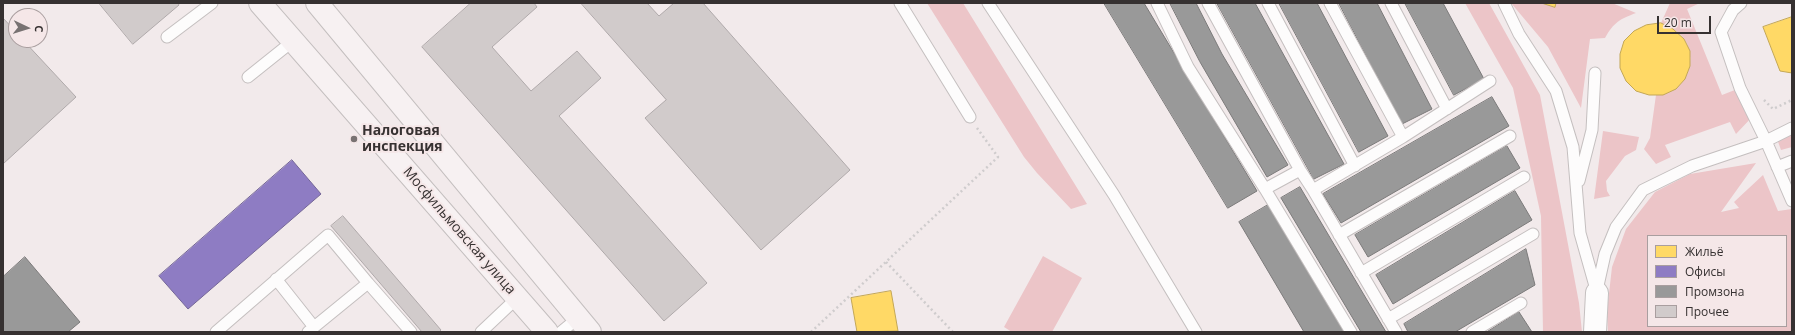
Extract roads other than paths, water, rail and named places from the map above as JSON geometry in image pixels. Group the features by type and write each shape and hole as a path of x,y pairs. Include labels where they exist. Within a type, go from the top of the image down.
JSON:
{"main road":[{"name":"Мосфильмовская улица","path":"260,3 547,332"},
{"path":"317,3 584,325"},
{"path":"450,221 456,226 462,228 470,227 476,223 480,218 482,211 482,204 478,198"}],"street":[{"path":"1595,332 1597,293"}],"lane":[{"path":"167,37 212,3"},
{"path":"900,3 970,117"},
{"path":"988,3 1114,195 1196,332"},
{"path":"1157,3 1188,67 1265,189 1351,332"},
{"path":"1208,3 1300,170 1396,332"},
{"path":"1268,3 1355,166"},
{"path":"1330,3 1403,137"},
{"path":"1391,3 1447,109"},
{"path":"1504,3 1519,34 1556,91 1573,147 1578,188 1580,233 1597,293"},
{"path":"1741,3 1733,10 1721,32 1740,88 1766,141 1792,201"},
{"path":"248,77 293,41"},
{"path":"1578,188 1592,130 1595,73"},
{"path":"1313,190 1403,137 1490,81"},
{"path":"1597,293 1605,254 1616,227 1643,190 1692,166 1766,141 1792,128"},
{"path":"1339,235 1510,136"},
{"path":"1777,167 1792,161"},
{"path":"1265,189 1300,170"},
{"path":"1361,273 1524,177"},
{"path":"1388,319 1533,234"},
{"path":"216,332 328,235 411,332"},
{"path":"276,279 311,330 368,283"},
{"path":"481,332 517,298"},
{"path":"1472,332 1521,303"},
{"path":"561,332 584,325"}],"place":[{"name":"Налоговая инспекция","path":"354,139"}]}
